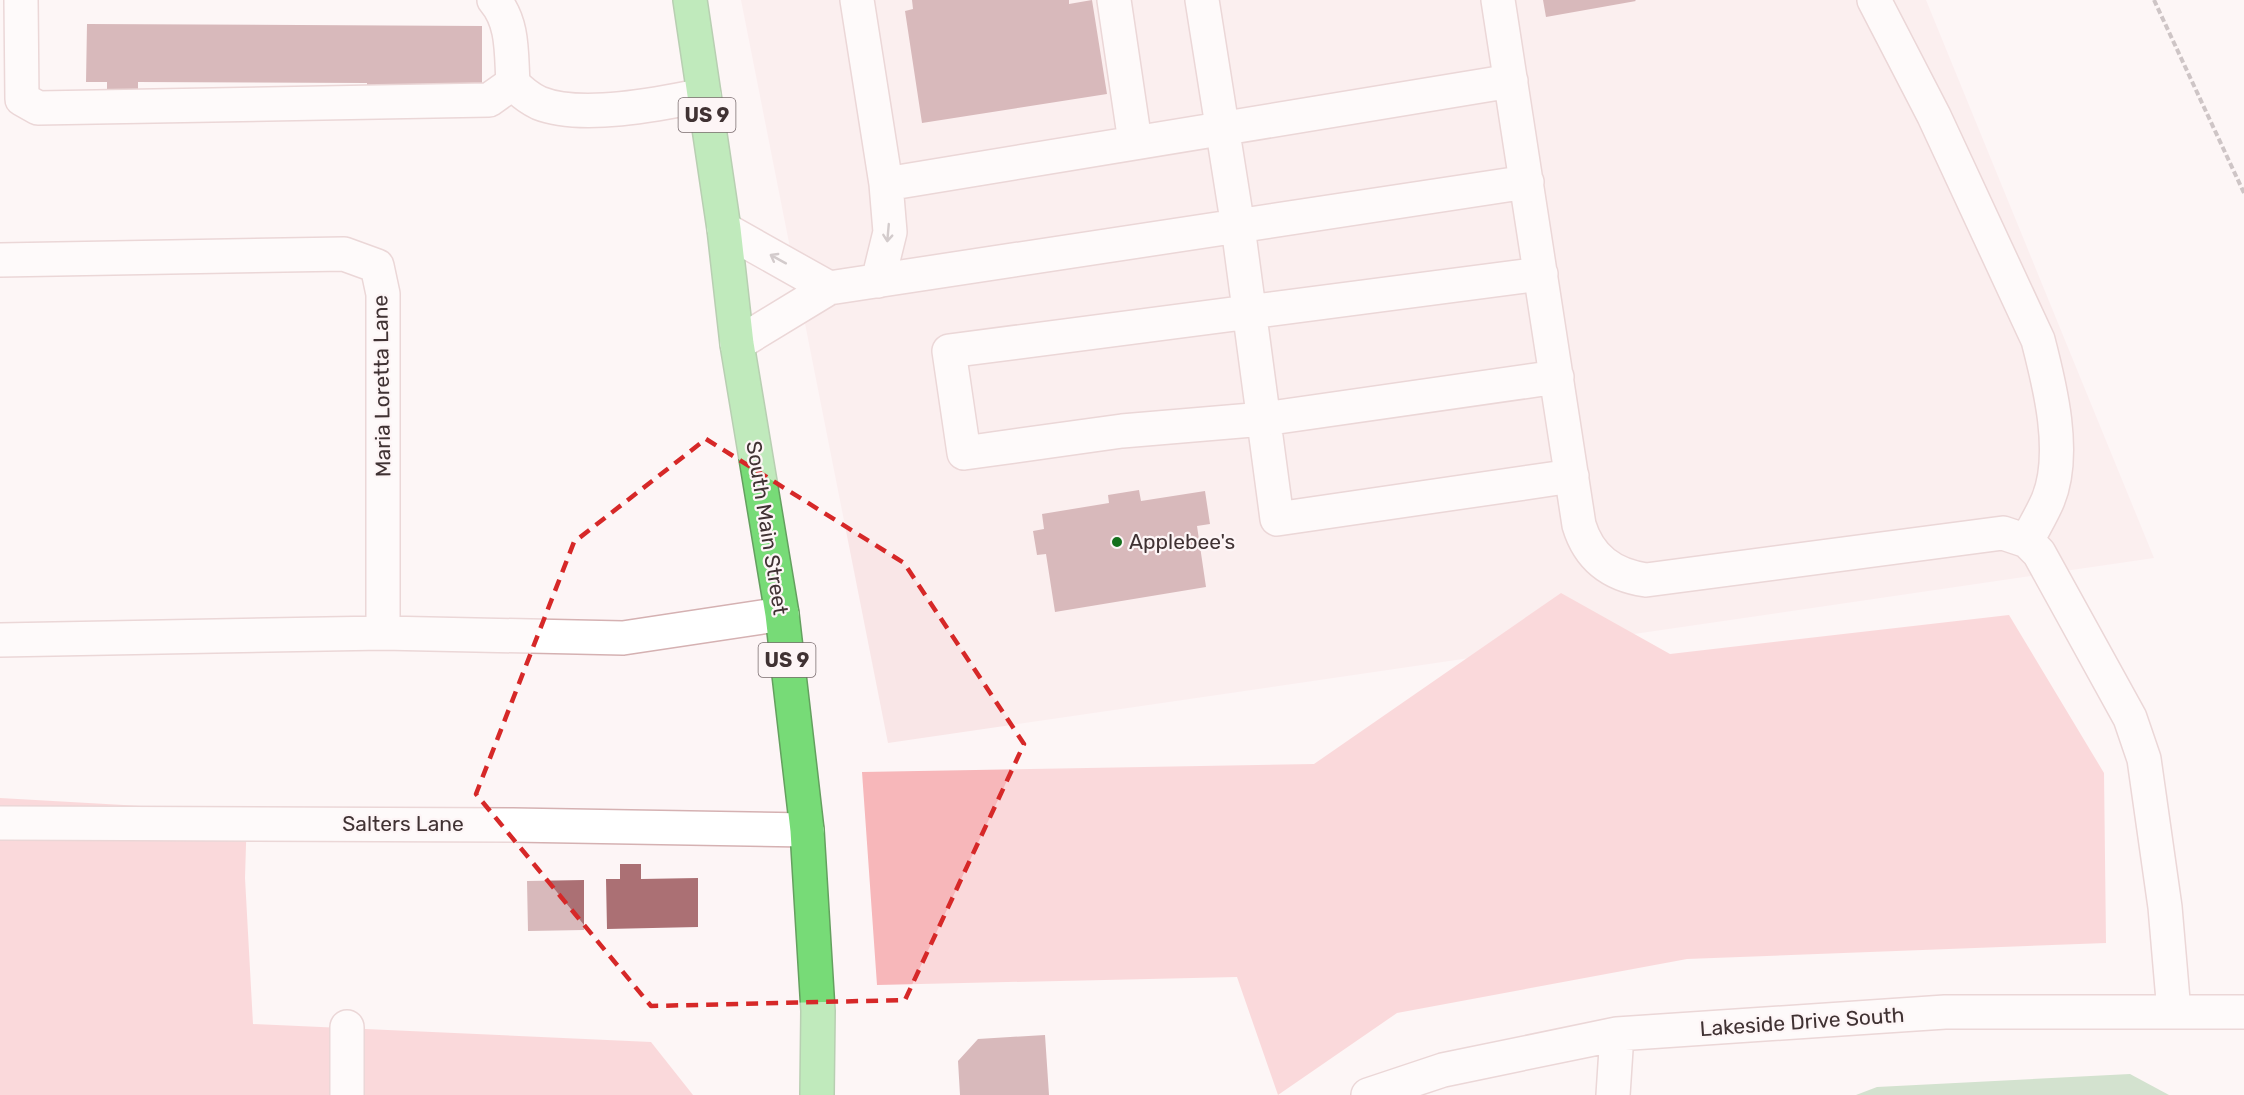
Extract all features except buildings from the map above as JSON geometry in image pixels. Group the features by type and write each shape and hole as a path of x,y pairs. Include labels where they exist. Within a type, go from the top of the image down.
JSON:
{"highway":[{"name":"South Main Street","path":"690,0 724,229 737,344 782,614 807,830 818,1011 817,1095"}],"street":[{"path":"21,0 22,99 38,108 489,100 513,83"},
{"path":"494,0 501,8 510,34 513,83 540,103 572,109 649,106 704,95"},
{"path":"1114,0 1135,142"},
{"path":"1202,0 1238,227 1277,519 1572,476"},
{"path":"1498,0 1584,542 1603,564 1626,577 1646,580 2003,533 2027,541 2039,553 2130,718 2139,741 2144,759 2165,907 2174,1012"},
{"path":"1874,0 1934,116 2038,340 2048,380 2055,458 2049,498 2027,541"},
{"path":"862,1 886,184 890,232 878,281"},
{"path":"886,184 1511,81"},
{"path":"737,344 829,288 1527,182"},
{"path":"724,229 829,288"},
{"name":"Maria Loretta Lane","path":"0,260 344,254 377,266 383,294 383,633"},
{"path":"1541,274 950,351 964,453 1122,431 1264,419 1557,377"},
{"path":"0,640 383,633 623,638 782,614"},
{"name":"Salters Lane","path":"0,823 513,825 807,830"},
{"name":"Lakeside Drive South","path":"1368,1095 1443,1070 1617,1034 1945,1012 2244,1012"},
{"path":"347,1027 347,1095"},
{"path":"1613,1095 1617,1034"}],"path":[{"path":"2154,0 2244,193"}],"highlighted area":[{"path":"706,439 904,563 1024,744 905,1000 651,1006 476,794 574,542"}],"shaded area":[{"path":"741,0 1926,0 2154,558 888,743"},
{"path":"1561,593 1670,654 2009,615 2104,773 2106,943 1687,959 1397,1013 1278,1095 1237,977 877,985 862,772 1314,764"},
{"path":"0,798 247,812 245,878 253,1024 651,1042 693,1095 0,1095"},
{"path":"2130,1074 2169,1095 1856,1095 1877,1087"}],"place":[{"name":"Applebee's","path":"1117,542"}]}
